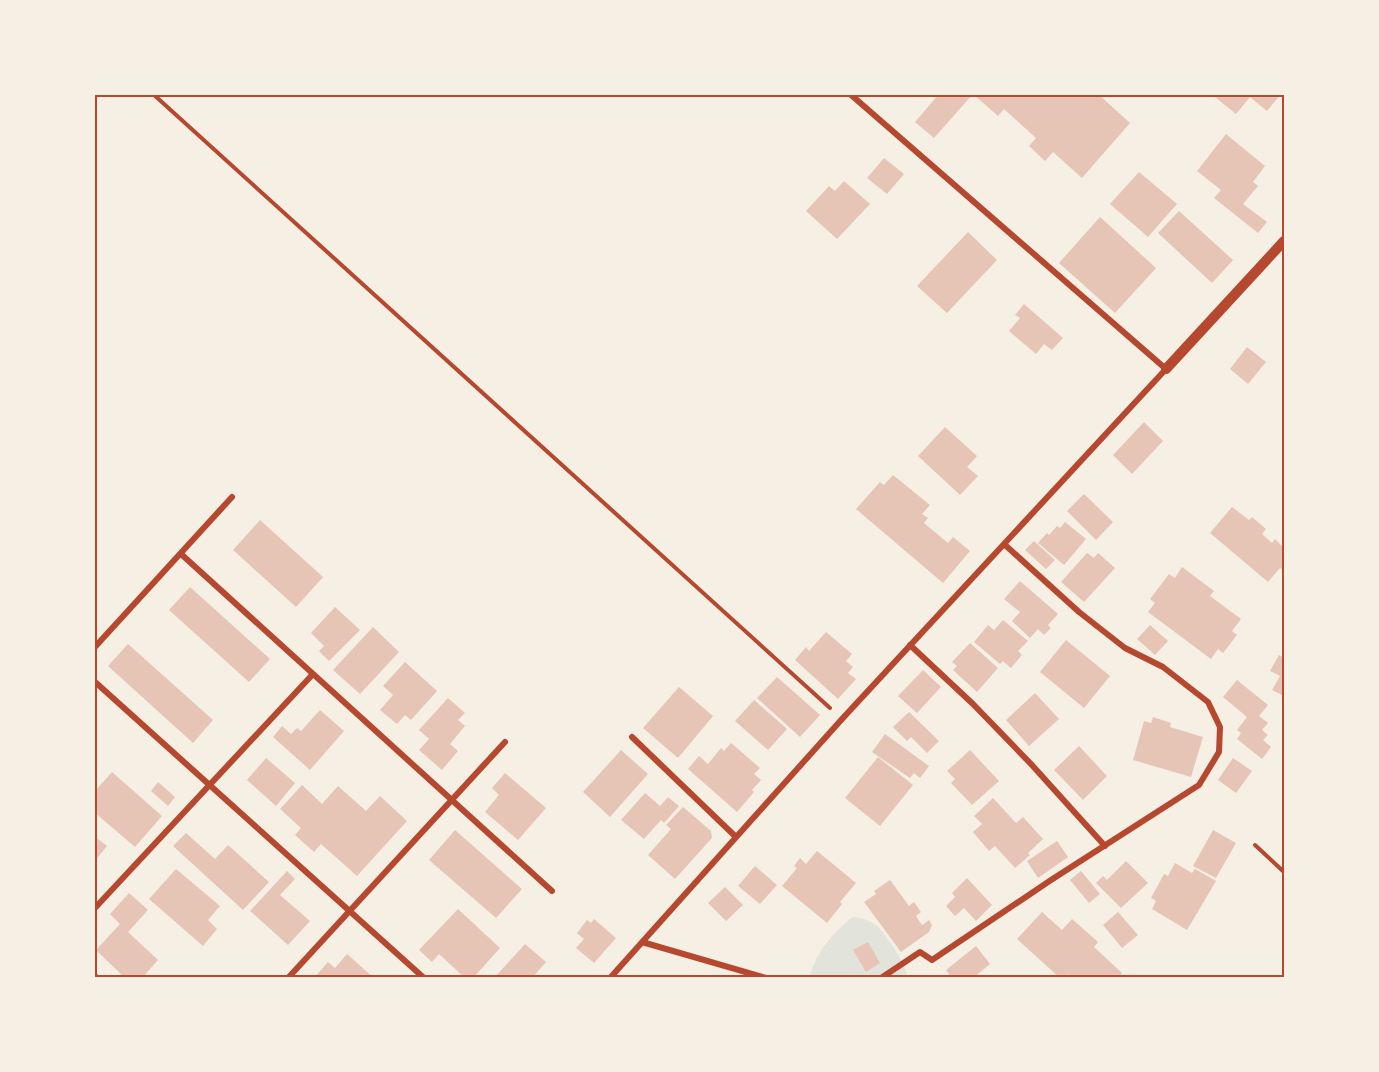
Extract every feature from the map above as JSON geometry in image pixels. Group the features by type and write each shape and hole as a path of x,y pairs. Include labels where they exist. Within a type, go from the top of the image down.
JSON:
{"street":[{"path":"850,94 1166,369"},
{"path":"610,978 842,719 1284,241"},
{"path":"94,648 232,497"},
{"path":"881,978 920,952 932,960 1199,785 1219,753 1220,728 1208,702 1163,666 1125,648 1079,612 1004,544"},
{"path":"180,554 552,891"},
{"path":"910,645 1014,747 1105,846"},
{"path":"94,909 313,674"},
{"path":"94,681 424,978"},
{"path":"632,737 736,837"},
{"path":"288,978 505,742"},
{"path":"642,942 766,978"}],"path":[{"path":"153,94 842,719"},
{"path":"1255,845 1284,872"}],"shaded area":[{"path":"853,917 870,922 883,932 901,959 907,978 809,978 826,943"}],"building":[{"path":"939,94 973,94 934,138 915,122"},
{"path":"973,94 1098,94 1130,123 1082,178 1053,152 1045,161 1029,146 1036,138 1004,109 998,116"},
{"path":"1217,94 1281,94 1267,111 1250,97 1236,114 1215,97"},
{"path":"1226,134 1265,166 1253,182 1258,186 1243,204 1267,222 1258,233 1214,198 1221,190 1197,171"},
{"path":"884,158 904,174 887,194 867,178"},
{"path":"1139,172 1177,204 1148,237 1110,204"},
{"path":"844,181 870,204 837,239 806,211 829,186 835,191"},
{"path":"1179,211 1233,260 1212,283 1158,233"},
{"path":"1100,217 1156,268 1115,313 1059,263"},
{"path":"968,232 997,260 947,313 917,286"},
{"path":"1024,304 1063,338 1052,350 1044,344 1036,354 1009,331 1020,318 1015,315"},
{"path":"1247,347 1266,362 1248,384 1230,369"},
{"path":"1144,422 1163,441 1132,474 1113,455"},
{"path":"945,427 977,456 967,467 978,476 960,495 918,456"},
{"path":"893,475 930,505 922,514 928,518 924,523 948,543 953,537 970,551 943,583 856,509 880,482 884,485"},
{"path":"1084,494 1113,522 1096,540 1067,511"},
{"path":"1232,507 1249,520 1252,517 1266,529 1262,534 1272,543 1275,539 1284,548 1284,571 1280,568 1268,582 1210,533"},
{"path":"260,520 323,577 296,607 233,550"},
{"path":"1065,522 1086,539 1064,565 1038,543 1047,533 1049,535 1057,526 1060,528"},
{"path":"1034,541 1055,560 1046,569 1025,550"},
{"path":"1087,553 1094,558 1098,553 1115,568 1084,602 1061,582"},
{"path":"1182,567 1214,591 1210,596 1241,619 1232,631 1237,635 1223,653 1218,649 1211,659 1148,612 1155,603 1150,599 1169,574 1175,578"},
{"path":"1020,581 1058,614 1048,625 1051,628 1044,635 1038,629 1030,638 1012,621 1020,612 1004,599"},
{"path":"190,587 270,659 249,682 169,610"},
{"path":"335,607 360,630 329,661 319,651 324,646 311,633"},
{"path":"1003,620 1028,641 1018,651 1022,655 1011,668 1003,661 1000,664 974,642 988,625 994,630"},
{"path":"1150,625 1168,641 1155,655 1137,639"},
{"path":"373,627 399,652 360,694 333,670"},
{"path":"826,632 852,654 846,661 853,667 848,673 856,679 838,699 795,660 806,647 809,651"},
{"path":"1066,640 1110,676 1084,708 1040,672"},
{"path":"970,643 998,668 977,692 953,670 957,666 952,662"},
{"path":"128,644 213,720 193,743 108,666"},
{"path":"1279,655 1284,658 1284,696 1272,690 1280,676 1270,671"},
{"path":"405,662 437,691 411,720 405,715 397,724 380,710 393,695 383,686"},
{"path":"923,670 941,687 917,713 898,696"},
{"path":"777,677 820,715 800,737 757,698"},
{"path":"1237,680 1268,705 1259,716 1268,723 1262,730 1268,735 1263,740 1271,747 1262,759 1237,739 1241,733 1237,730 1247,717 1223,697"},
{"path":"679,687 713,716 678,758 643,728"},
{"path":"1035,693 1059,719 1029,746 1006,720"},
{"path":"448,698 465,713 458,720 465,726 450,744 458,751 442,770 419,750 429,739 419,730"},
{"path":"754,700 787,729 768,750 735,721"},
{"path":"320,710 344,731 310,770 273,737 282,726 291,734 297,728 301,731"},
{"path":"909,712 939,741 927,753 911,737 907,741 893,727"},
{"path":"1153,717 1171,723 1170,727 1203,737 1191,777 1133,760 1144,721 1151,723"},
{"path":"885,734 929,766 920,778 914,773 910,778 872,752"},
{"path":"731,743 760,768 754,774 761,780 737,812 688,769 699,756 708,764 721,748 724,751"},
{"path":"1079,746 1107,776 1083,800 1054,770"},
{"path":"621,750 648,774 610,817 583,792"},
{"path":"970,750 999,781 972,805 951,783 955,779 947,771"},
{"path":"878,757 913,785 880,826 845,798"},
{"path":"266,758 295,783 276,806 247,780"},
{"path":"1233,758 1252,771 1236,793 1218,780"},
{"path":"112,772 162,816 135,847 94,812 94,792"},
{"path":"505,773 546,808 518,840 485,812 499,795 492,788"},
{"path":"158,782 175,797 168,806 151,791"},
{"path":"302,785 322,804 338,786 366,811 380,796 407,821 357,876 321,844 314,852 295,835 301,828 280,809"},
{"path":"645,793 660,806 668,797 679,806 664,823 661,820 644,839 621,820"},
{"path":"993,798 1016,823 1023,817 1043,839 1015,868 995,846 989,851 973,832 982,824 974,816"},
{"path":"683,807 711,831 712,838 675,879 648,855 671,829 666,825"},
{"path":"455,830 522,889 496,918 429,860"},
{"path":"1213,830 1236,843 1216,878 1193,866"},
{"path":"186,833 215,859 228,845 269,882 243,910 173,846"},
{"path":"94,836 107,846 94,862"},
{"path":"1057,841 1068,857 1038,878 1027,861"},
{"path":"817,851 856,883 840,902 842,904 827,923 782,886 797,868 794,866 800,858 806,864"},
{"path":"1126,861 1148,883 1121,908 1096,883 1103,876 1107,880"},
{"path":"1175,863 1192,873 1195,869 1216,881 1187,930 1152,909 1156,901 1151,898 1164,874 1168,876"},
{"path":"755,866 777,885 760,904 738,886"},
{"path":"176,869 220,906 208,920 217,929 203,946 149,899"},
{"path":"287,871 295,879 280,895 310,921 288,945 250,911"},
{"path":"1081,871 1100,894 1089,903 1070,880"},
{"path":"967,878 992,905 976,921 964,908 955,916 946,906 955,897 952,893"},
{"path":"890,880 909,906 914,902 921,912 916,916 922,925 929,920 932,925 929,932 901,952 864,902 876,894 874,891"},
{"path":"725,887 743,905 726,921 708,903"},
{"path":"129,893 148,910 128,932 158,960 142,978 125,978 96,950 120,924 110,914"},
{"path":"458,909 500,948 473,978 465,978 439,954 432,962 419,950"},
{"path":"1042,912 1062,930 1072,919 1098,942 1094,947 1122,973 1118,978 1071,978 1068,974 1065,978 1060,978 1017,939"},
{"path":"1118,912 1138,935 1122,948 1103,925"},
{"path":"594,919 616,938 594,963 576,948 584,939 577,933 587,920 591,923"},
{"path":"868,942 880,963 866,972 853,950"},
{"path":"525,944 546,962 532,978 494,978"},
{"path":"976,946 990,964 973,978 952,978 946,970"},
{"path":"347,954 374,978 314,978 328,962 335,968"}]}
